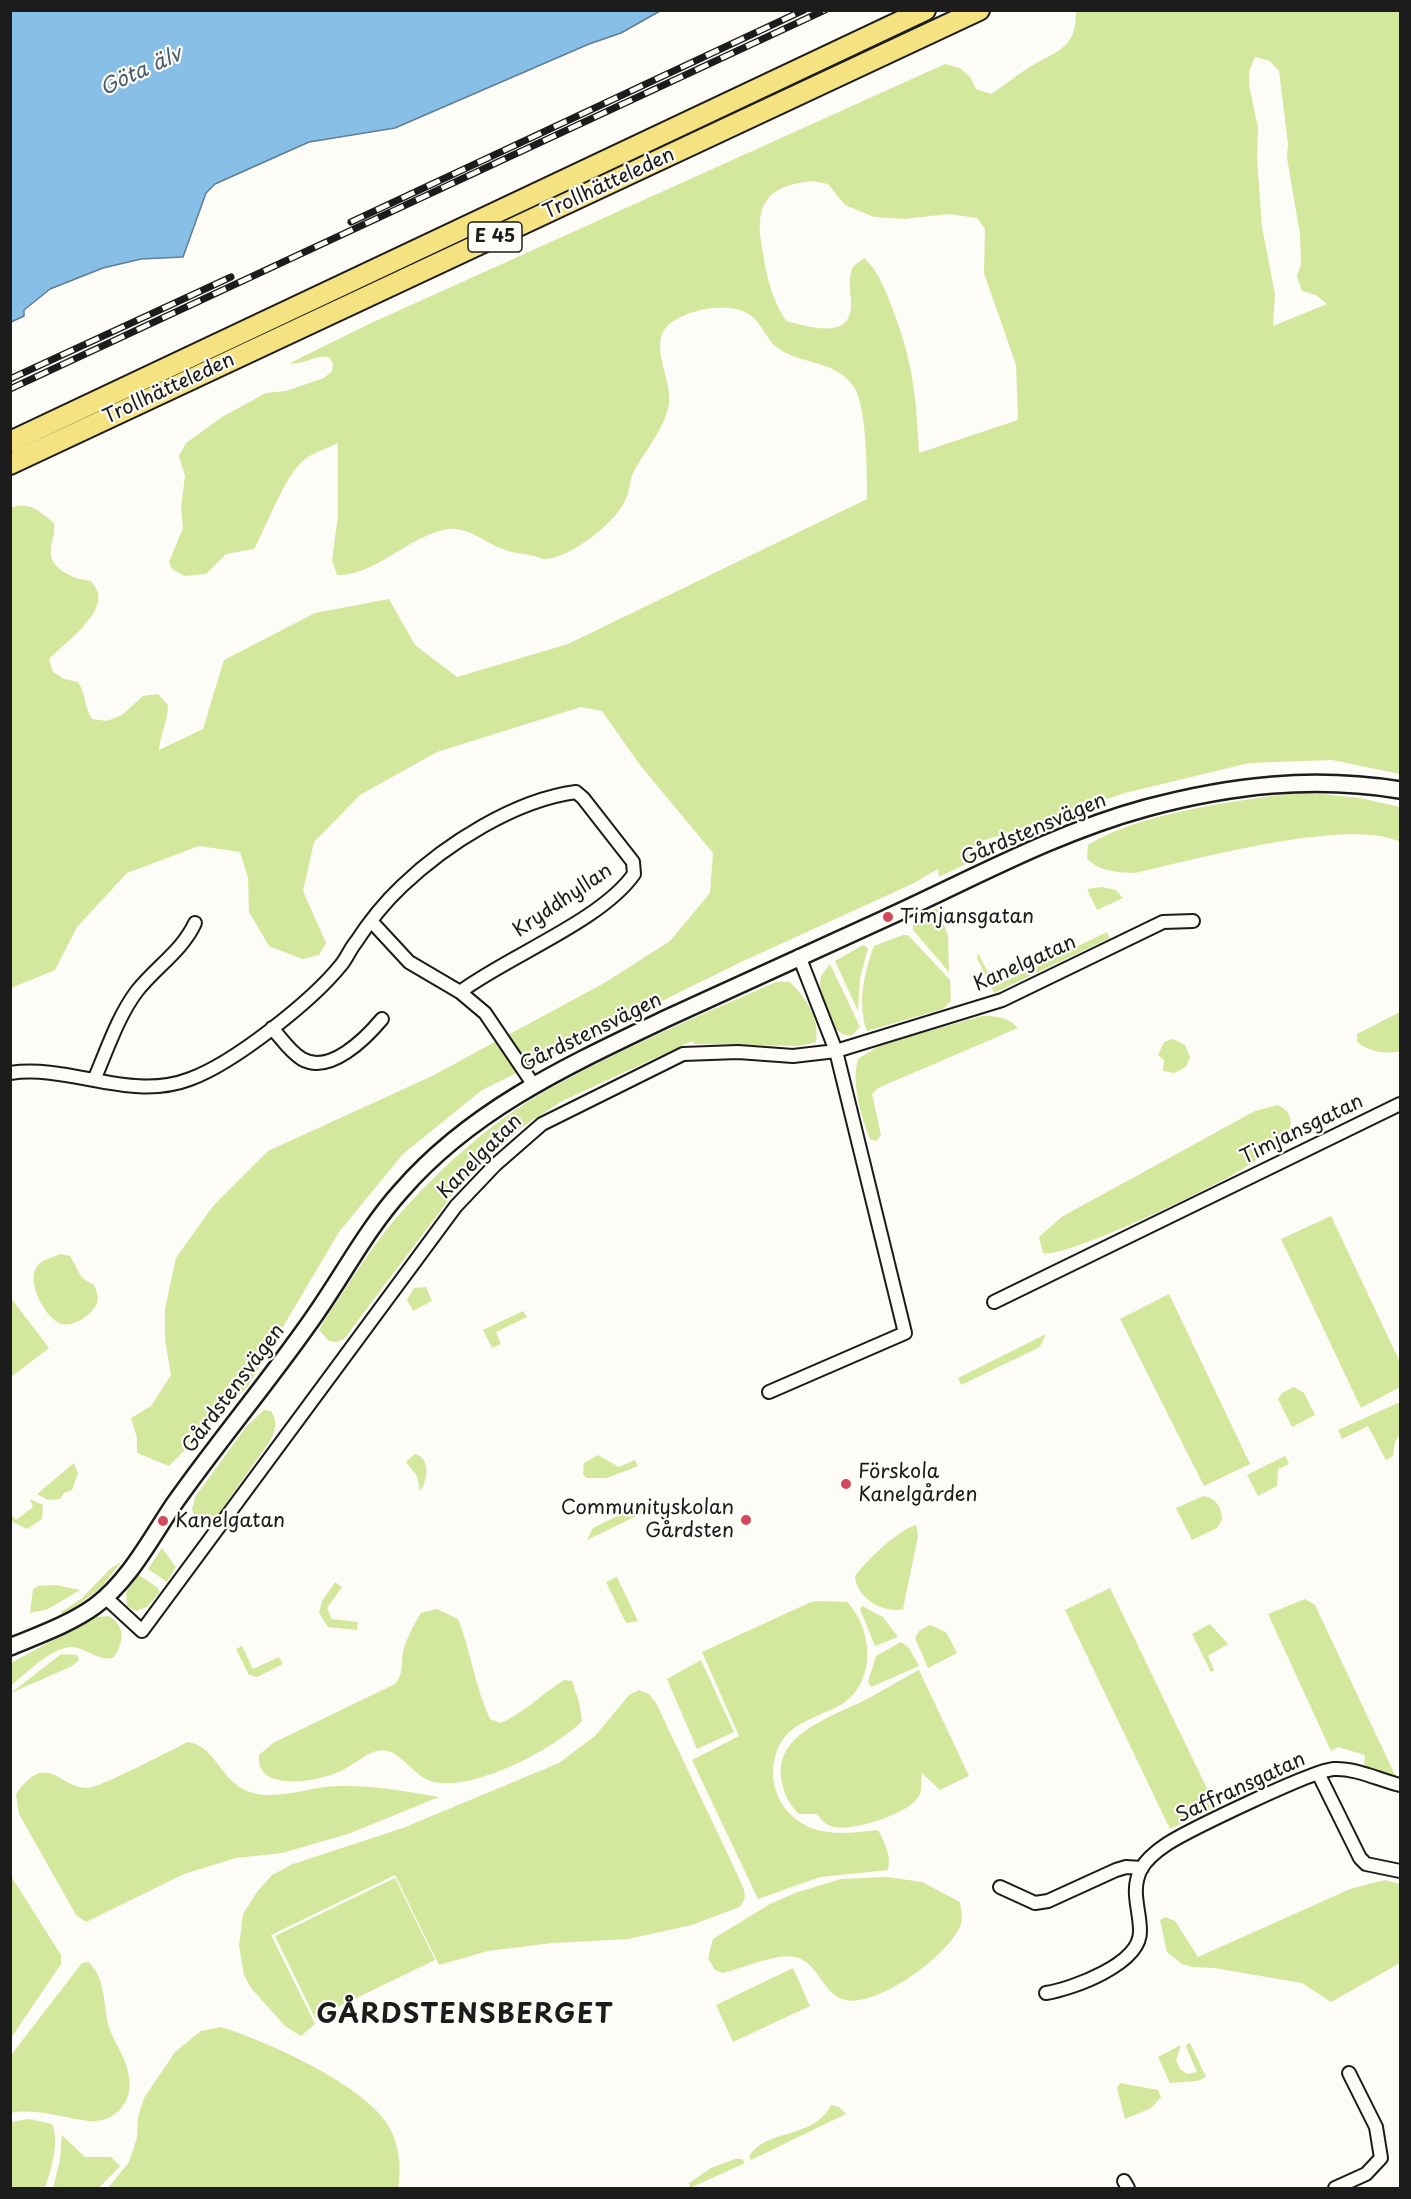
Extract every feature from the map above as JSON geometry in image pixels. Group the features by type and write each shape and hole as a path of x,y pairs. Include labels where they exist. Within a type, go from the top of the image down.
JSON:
{"highway":[{"name":"Trollhätteleden","path":"10,442 925,10"},
{"name":"Trollhätteleden","path":"10,464 980,10"}],"street":[{"name":"Gårdstensvägen","path":"10,1647 79,1616 105,1597 133,1564 175,1503 290,1351 380,1215 398,1193 432,1158 472,1124 533,1084 799,956 1029,852 1102,822 1144,809 1282,782 1324,782 1401,790"},
{"name":"Kryddhyllan","path":"10,1073 53,1072 126,1087 158,1086 190,1080 213,1068 272,1028 315,995 344,962 371,921 402,886 476,830 503,815 576,792 633,862 634,874 603,903 562,931 486,974 460,992"},
{"path":"371,921 409,962 460,992 484,1013 499,1031 533,1084"},
{"name":"Kanelgatan","path":"105,1597 142,1631 456,1206 495,1165 542,1124 683,1054 738,1052 793,1056 836,1051 1002,1000 1162,922 1193,921"},
{"path":"94,1080 135,993 151,974 187,940 195,923"},
{"path":"770,1392 905,1333 836,1051 799,956"},
{"path":"272,1028 292,1050 312,1062 328,1061 368,1035 382,1019"},
{"name":"Timjansgatan","path":"994,1302 1401,1104"},
{"name":"Saffransgatan","path":"1142,1868 1170,1842 1318,1773 1333,1769 1401,1785"},
{"path":"1318,1773 1360,1858 1366,1864 1401,1871"},
{"path":"1000,1887 1035,1903 1048,1901 1126,1867 1142,1868 1136,1887 1140,1931 1135,1948 1088,1982 1071,1989 1046,1993"},
{"path":"1335,2188 1366,2174 1381,2158 1376,2127 1349,2073"}],"green space":[{"path":"1076,11 1400,11 1400,774 1332,760 1249,763 1125,793 982,841 963,853 981,851 978,858 939,877 938,869 912,884 741,962 482,1090 403,1154 339,1232 248,1386 169,1466 137,1453 137,1438 131,1418 151,1406 171,1375 165,1340 165,1309 176,1258 213,1206 268,1151 432,1076 606,982 670,941 710,893 713,853 640,765 602,711 581,707 437,752 360,795 314,842 303,891 326,943 319,955 302,959 269,946 249,912 248,878 240,852 199,846 127,873 77,927 55,970 11,988 10,508 29,506 54,523 51,546 53,561 57,567 69,575 91,581 98,593 95,611 89,620 49,659 53,672 64,679 78,682 92,719 107,721 122,715 143,696 158,694 168,705 159,750 203,729 224,660 315,613 389,599 415,645 457,677 568,644 867,499 862,409 854,387 847,378 829,367 798,358 779,349 753,317 744,312 723,307 701,310 680,317 664,330 661,339 660,349 669,393 664,422 634,471 628,494 620,510 591,538 568,552 545,559 511,552 469,532 448,529 419,539 364,570 337,575 332,560 338,516 338,443 311,455 300,463 285,485 254,549 226,554 206,574 184,576 172,569 169,562 183,528 181,507 185,476 179,456 186,443 222,417 266,393 286,391 324,378 332,371 333,364 330,358 320,357 300,363 290,363 369,324 945,64 960,68 970,77 976,89 991,94 1065,46 1070,40","holes":["1255,57 1270,61 1279,71 1288,144 1287,158 1300,234 1301,263 1297,277 1302,291 1316,295 1327,304 1273,326 1275,294 1262,227 1257,158 1258,128 1249,85 1249,71","813,181 828,184 845,205 874,217 903,219 949,214 977,218 985,229 984,273 1016,365 1018,420 919,453 915,395 904,343 883,286 873,268 864,258 851,271 850,313 845,322 838,327 818,328 786,321 776,303 767,276 760,219 763,208 775,192 798,183"]},
{"path":"1302,792 1360,798 1400,807 1400,842 1376,836 1345,834 1309,837 1231,851 1135,873 1103,869 1087,859 1088,845 1110,833 1136,824 1192,809"},
{"path":"1102,887 1116,890 1123,898 1097,910 1087,889"},
{"path":"937,908 948,935 949,972 913,930 913,923"},
{"path":"1107,932 1110,938 994,993 977,958 978,953 995,986"},
{"path":"908,935 950,980 951,1001 943,1009 867,1031 862,999 867,967 874,946"},
{"path":"863,945 868,948 860,978 858,1011 835,961"},
{"path":"830,964 860,1027 852,1035 836,1030 826,1014 820,984 821,976"},
{"path":"776,982 790,982 806,1002 816,1025 816,1042 801,1046 695,1044 692,1041 562,1101 522,1127 459,1186 344,1339 337,1342 329,1341 319,1330 363,1262 394,1220 437,1174 489,1129 527,1103 602,1061"},
{"path":"1400,1012 1400,1051 1389,1053 1377,1051 1357,1042 1357,1034"},
{"path":"982,1016 1002,1018 1018,1028 878,1088 872,1094 881,1135 876,1141 870,1139 860,1110 856,1089 858,1059 882,1044"},
{"path":"1173,1039 1185,1045 1190,1057 1186,1067 1174,1073 1163,1071 1164,1060 1158,1055 1164,1042"},
{"path":"1278,1105 1288,1113 1291,1119 1290,1127 1274,1148 1249,1165 1196,1194 1107,1234 1057,1252 1043,1253 1039,1237 1063,1216 1255,1111"},
{"path":"1331,1216 1400,1362 1400,1387 1361,1408 1281,1239"},
{"path":"61,1254 70,1256 82,1278 94,1285 97,1296 97,1303 91,1312 81,1320 70,1324 59,1323 47,1313 35,1286 35,1269 40,1263"},
{"path":"426,1287 432,1301 413,1311 407,1300 414,1288"},
{"path":"1169,1294 1250,1464 1204,1486 1120,1319"},
{"path":"11,1298 49,1348 11,1377"},
{"path":"523,1311 527,1317 496,1332 501,1344 492,1348 483,1330"},
{"path":"1046,1334 1040,1347 961,1385 958,1378"},
{"path":"1294,1387 1304,1393 1315,1415 1292,1427 1278,1399 1282,1393"},
{"path":"1400,1402 1400,1434 1395,1442 1393,1456 1386,1460 1368,1426 1342,1439 1338,1430"},
{"path":"264,1410 271,1411 275,1423 270,1441 212,1523 206,1526 194,1516 192,1509 195,1497 246,1427"},
{"path":"415,1454 424,1460 427,1470 425,1482 420,1491 417,1476 406,1462"},
{"path":"598,1455 619,1467 635,1460 638,1466 607,1478 586,1478 583,1474 584,1463"},
{"path":"1285,1456 1289,1464 1278,1469 1277,1486 1258,1496 1247,1475"},
{"path":"74,1463 78,1473 72,1490 64,1493 60,1499 48,1500 37,1494"},
{"path":"1203,1496 1217,1504 1222,1520 1217,1528 1192,1540 1176,1508"},
{"path":"30,1499 43,1505 42,1519 27,1529 11,1521 11,1514 16,1520 33,1507"},
{"path":"646,1502 649,1510 587,1540 593,1528"},
{"path":"916,1525 918,1536 903,1609 887,1609 879,1606 860,1591 855,1576 892,1539"},
{"path":"162,1548 176,1567 167,1582 148,1569"},
{"path":"122,1561 101,1588 63,1616 61,1612 81,1599 110,1569"},
{"path":"137,1574 157,1587 160,1592 147,1607 136,1611 127,1606 126,1593"},
{"path":"617,1577 638,1621 627,1623 625,1621 606,1582"},
{"path":"335,1582 342,1587 327,1608 332,1619 358,1622 357,1630 328,1627 319,1613 322,1601"},
{"path":"56,1585 80,1590 48,1609 30,1613 33,1589 38,1586"},
{"path":"1110,1588 1216,1807 1170,1829 1065,1610"},
{"path":"1305,1599 1315,1605 1396,1777 1364,1766 1365,1755 1338,1747 1331,1751 1268,1614"},
{"path":"811,1602 847,1602 856,1613 866,1640 866,1669 861,1683 842,1704 795,1727 783,1739 776,1752 773,1766 776,1792 790,1814 801,1823 814,1829 838,1833 878,1830 888,1854 888,1870 820,1877 758,1899 692,1760 739,1736 702,1652"},
{"path":"862,1606 883,1617 898,1637 875,1646 860,1609"},
{"path":"437,1609 458,1619 490,1719 501,1723 510,1719 564,1680 572,1681 582,1721 570,1732 531,1756 485,1776 462,1782 442,1783 426,1779 397,1756 384,1750 376,1751 331,1775 305,1781 278,1780 267,1775 261,1767 259,1755 273,1743 395,1684 401,1672 403,1652 408,1636 415,1622 421,1613"},
{"path":"109,1616 115,1620 122,1635 114,1657 109,1659 98,1657 76,1647 62,1649 46,1657 11,1685 11,1663 96,1617"},
{"path":"1210,1624 1228,1644 1208,1656 1214,1670 1211,1672 1192,1634"},
{"path":"930,1625 946,1632 957,1653 928,1668 915,1638 919,1631"},
{"path":"901,1642 909,1648 919,1666 871,1687 868,1682 876,1656"},
{"path":"242,1646 253,1669 279,1657 283,1664 257,1677 249,1675 236,1649"},
{"path":"61,1654 77,1655 79,1660 72,1666 11,1693"},
{"path":"701,1660 734,1732 697,1749 667,1679"},
{"path":"919,1670 969,1776 940,1790 922,1773 920,1793 913,1803 893,1815 867,1824 844,1828 835,1827 827,1824 817,1814 799,1814 787,1797 781,1777 782,1762 787,1749 796,1738 822,1721"},
{"path":"639,1690 649,1694 656,1703 738,1876 745,1896 739,1907 692,1925 628,1939 552,1943 488,1951 439,1965 395,1875 271,1935 315,2024 301,2036 285,2026 251,1988 244,1975 239,1946 243,1914 257,1892 272,1875 293,1864 403,1828 559,1763 595,1736 629,1695"},
{"path":"188,1742 197,1744 211,1755 235,1784 254,1793 278,1795 326,1787 363,1786 439,1797 348,1834 282,1853 236,1858 184,1874 86,1922 76,1915 19,1814 16,1794 27,1781 37,1774 45,1773 53,1774 78,1787 96,1786"},
{"path":"11,1876 61,1955 61,1964 11,2038"},
{"path":"887,1877 922,1882 960,1902 962,1916 961,1924 943,1950 910,1977 873,1997 856,2000 842,1999 829,1990 809,1964 795,1957 769,1959 723,1973 715,1970 708,1958 713,1939 770,1904 795,1893 841,1879"},
{"path":"395,1878 435,1960 315,2018 275,1936"},
{"path":"1385,1880 1400,1884 1400,1963 1331,2002 1302,1983 1214,1968 1193,1967 1182,1964 1167,1952 1160,1920 1165,1917 1175,1921 1198,1957 1350,1889"},
{"path":"88,1962 95,1969 99,1978 109,2026 128,2072 129,2087 125,2104 113,2115 97,2121 40,2113 11,2113 11,2055 82,1963"},
{"path":"793,1968 810,2006 733,2042 716,2005"},
{"path":"221,2027 311,2065 355,2092 373,2107 386,2122 397,2146 400,2172 398,2188 108,2188 129,2162 137,2138 138,2117 144,2098 175,2052 201,2031"},
{"path":"1190,2043 1206,2077 1197,2081 1170,2083 1158,2057 1181,2045 1176,2060 1180,2069 1187,2074 1197,2072 1186,2045"},
{"path":"1120,2083 1158,2090 1161,2097 1151,2108 1125,2119 1117,2088"},
{"path":"831,2105 839,2107 846,2114 751,2160 749,2157 766,2141 813,2124"},
{"path":"29,2119 52,2124 55,2147 52,2164 45,2188 11,2188 11,2122"},
{"path":"62,2135 85,2157 111,2157 120,2166 99,2188 53,2188 60,2160"},
{"path":"735,2159 742,2159 745,2163 690,2188 689,2183 711,2168"}],"water":[{"name":"Göta älv","path":"11,10 660,11 621,33 589,44 395,128 309,142 215,184 206,193 183,257 141,259 103,268 50,289 24,310 24,316 11,322"}],"railway":[{"path":"351,222 804,10"},
{"path":"10,389 825,10"},
{"path":"10,379 231,277"}],"place":[{"name":"Timjansgatan","path":"888,917"},
{"name":"Förskola Kanelgården","path":"846,1484"},
{"name":"Communityskolan Gårdsten","path":"746,1520"},
{"name":"Kanelgatan","path":"163,1521"}],"district":[{"name":"GÅRDSTENSBERGET","path":"465,2016"}]}
